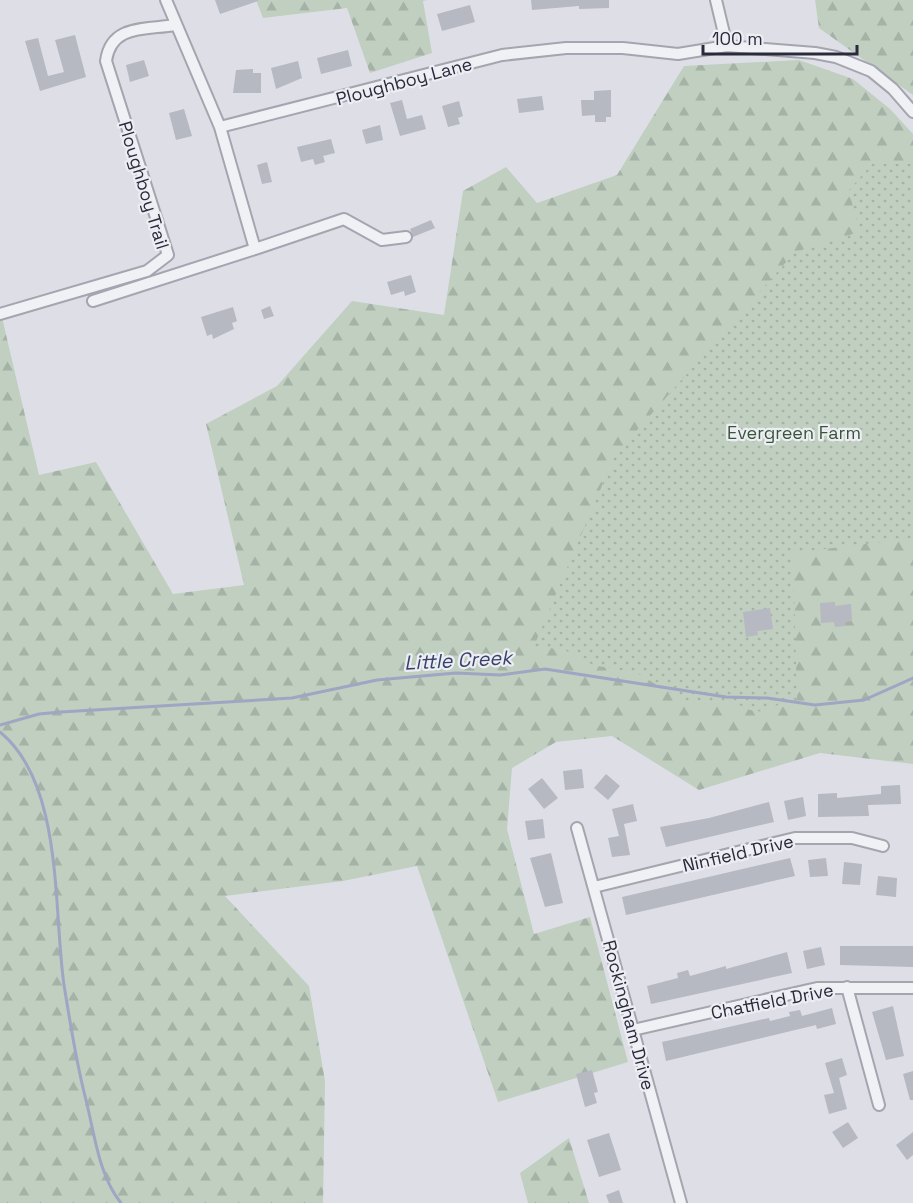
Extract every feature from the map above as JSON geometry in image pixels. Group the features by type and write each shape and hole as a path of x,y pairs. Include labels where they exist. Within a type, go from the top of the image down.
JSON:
{"street":[{"path":"166,0 220,127 255,249"},
{"path":"716,0 727,46"},
{"name":"Ploughboy Trail","path":"0,314 147,271 168,255 106,61 108,48 119,35 175,25"},
{"name":"Ploughboy Lane","path":"220,127 502,55 578,48 623,48 678,54 727,46 814,53 854,63 882,79 913,112"},
{"path":"93,301 344,219 382,240 406,237"},
{"name":"Rockingham Drive","path":"577,828 681,1203"},
{"name":"Ninfield Drive","path":"594,887 795,838 852,838 883,846"},
{"path":"847,987 879,1105"},
{"name":"Chatfield Drive","path":"633,1030 817,988 913,988"}],"green space":[{"path":"256,0 427,0 423,1 432,53 370,73 347,8 263,18"},
{"path":"815,0 913,0 913,95 819,28"},
{"path":"799,60 853,79 890,109 913,134 913,764 820,753 699,790 612,736 556,742 512,768 507,829 534,934 590,917 628,1062 498,1102 417,866 343,881 225,896 309,986 325,1081 323,1203 0,1203 0,309 39,475 96,462 173,594 244,585 206,424 277,386 352,301 444,315 463,191 506,167 537,203 617,175 684,66"},
{"name":"Evergreen Farm","path":"872,164 913,164 913,538 793,553 797,699 785,701 764,712 750,710 731,701 699,704 679,698 637,673 598,666 583,661 565,650 534,646 615,455 795,252 859,232 849,190"},
{"path":"569,1138 589,1203 528,1203 520,1173"}],"building":[{"path":"215,0 258,0 258,1 220,14"},
{"path":"531,0 609,0 609,8 579,9 579,6 532,10"},
{"path":"470,5 475,22 442,31 437,14"},
{"path":"75,35 86,77 40,91 25,41 38,38 48,76 64,72 55,40"},
{"path":"348,50 352,66 321,74 317,58"},
{"path":"144,60 149,76 130,82 126,65"},
{"path":"298,61 302,78 276,89 271,68"},
{"path":"253,69 253,73 261,73 261,93 233,93 236,70"},
{"path":"611,90 611,117 606,117 606,122 595,122 595,115 582,116 581,100 594,100 594,91"},
{"path":"542,96 544,110 519,113 517,99"},
{"path":"402,100 407,119 422,115 426,129 400,136 390,103"},
{"path":"459,101 463,116 458,118 460,124 448,127 442,106"},
{"path":"184,109 192,136 176,140 169,113"},
{"path":"380,125 383,140 366,144 362,130"},
{"path":"331,139 335,153 323,156 325,162 315,165 313,159 301,162 297,147"},
{"path":"267,162 272,182 262,184 257,165"},
{"path":"431,220 435,228 413,237 410,229"},
{"path":"411,275 416,292 405,296 404,291 391,295 387,282"},
{"path":"270,306 274,316 264,319 261,310"},
{"path":"233,307 237,321 232,323 234,329 213,339 212,334 207,336 201,317"},
{"path":"835,602 835,606 851,604 852,621 845,622 845,626 835,627 834,622 821,623 820,603"},
{"path":"770,608 773,629 757,631 758,635 746,637 743,612"},
{"path":"582,769 584,788 565,790 563,771"},
{"path":"606,774 620,786 608,800 594,788"},
{"path":"542,778 558,798 544,809 528,789"},
{"path":"900,785 901,804 868,805 869,816 818,817 818,794 837,793 837,798 881,794 881,786"},
{"path":"803,797 806,816 788,820 784,801"},
{"path":"769,802 774,822 666,847 660,827 709,818"},
{"path":"633,804 637,821 624,824 630,855 612,857 608,838 619,836 612,809"},
{"path":"543,819 545,838 528,840 525,821"},
{"path":"551,853 563,903 545,907 530,858"},
{"path":"790,858 795,876 626,915 622,897"},
{"path":"826,858 828,876 810,877 808,860"},
{"path":"844,862 862,864 860,885 842,884"},
{"path":"878,876 897,878 896,897 876,895"},
{"path":"840,946 913,946 913,967 840,965"},
{"path":"821,947 825,965 807,969 803,951"},
{"path":"787,952 792,973 651,1004 647,986 678,978 677,973 688,970 690,976 726,966 726,969"},
{"path":"893,1006 904,1056 886,1060 872,1012"},
{"path":"832,1008 836,1024 817,1029 816,1025 666,1061 662,1042 769,1018 770,1021 790,1016 789,1012 800,1010 802,1016"},
{"path":"842,1058 847,1075 839,1078 847,1109 829,1114 824,1095 834,1093 825,1063"},
{"path":"592,1070 598,1092 594,1093 597,1103 585,1107 576,1074"},
{"path":"913,1071 913,1100 910,1100 903,1074"},
{"path":"848,1122 858,1138 843,1148 832,1132"},
{"path":"913,1132 913,1155 907,1160 896,1145"},
{"path":"609,1133 621,1170 599,1177 587,1140"},
{"path":"619,1190 623,1203 609,1203 606,1195"}],"waterway":[{"name":"Little Creek","path":"0,725 39,714 292,698 377,680 456,673 500,675 545,669 726,697 767,698 815,705 864,700 913,678"},
{"path":"0,732 21,755 35,783 45,815 52,850 64,985 76,1055 102,1166 113,1192 121,1203"}]}
